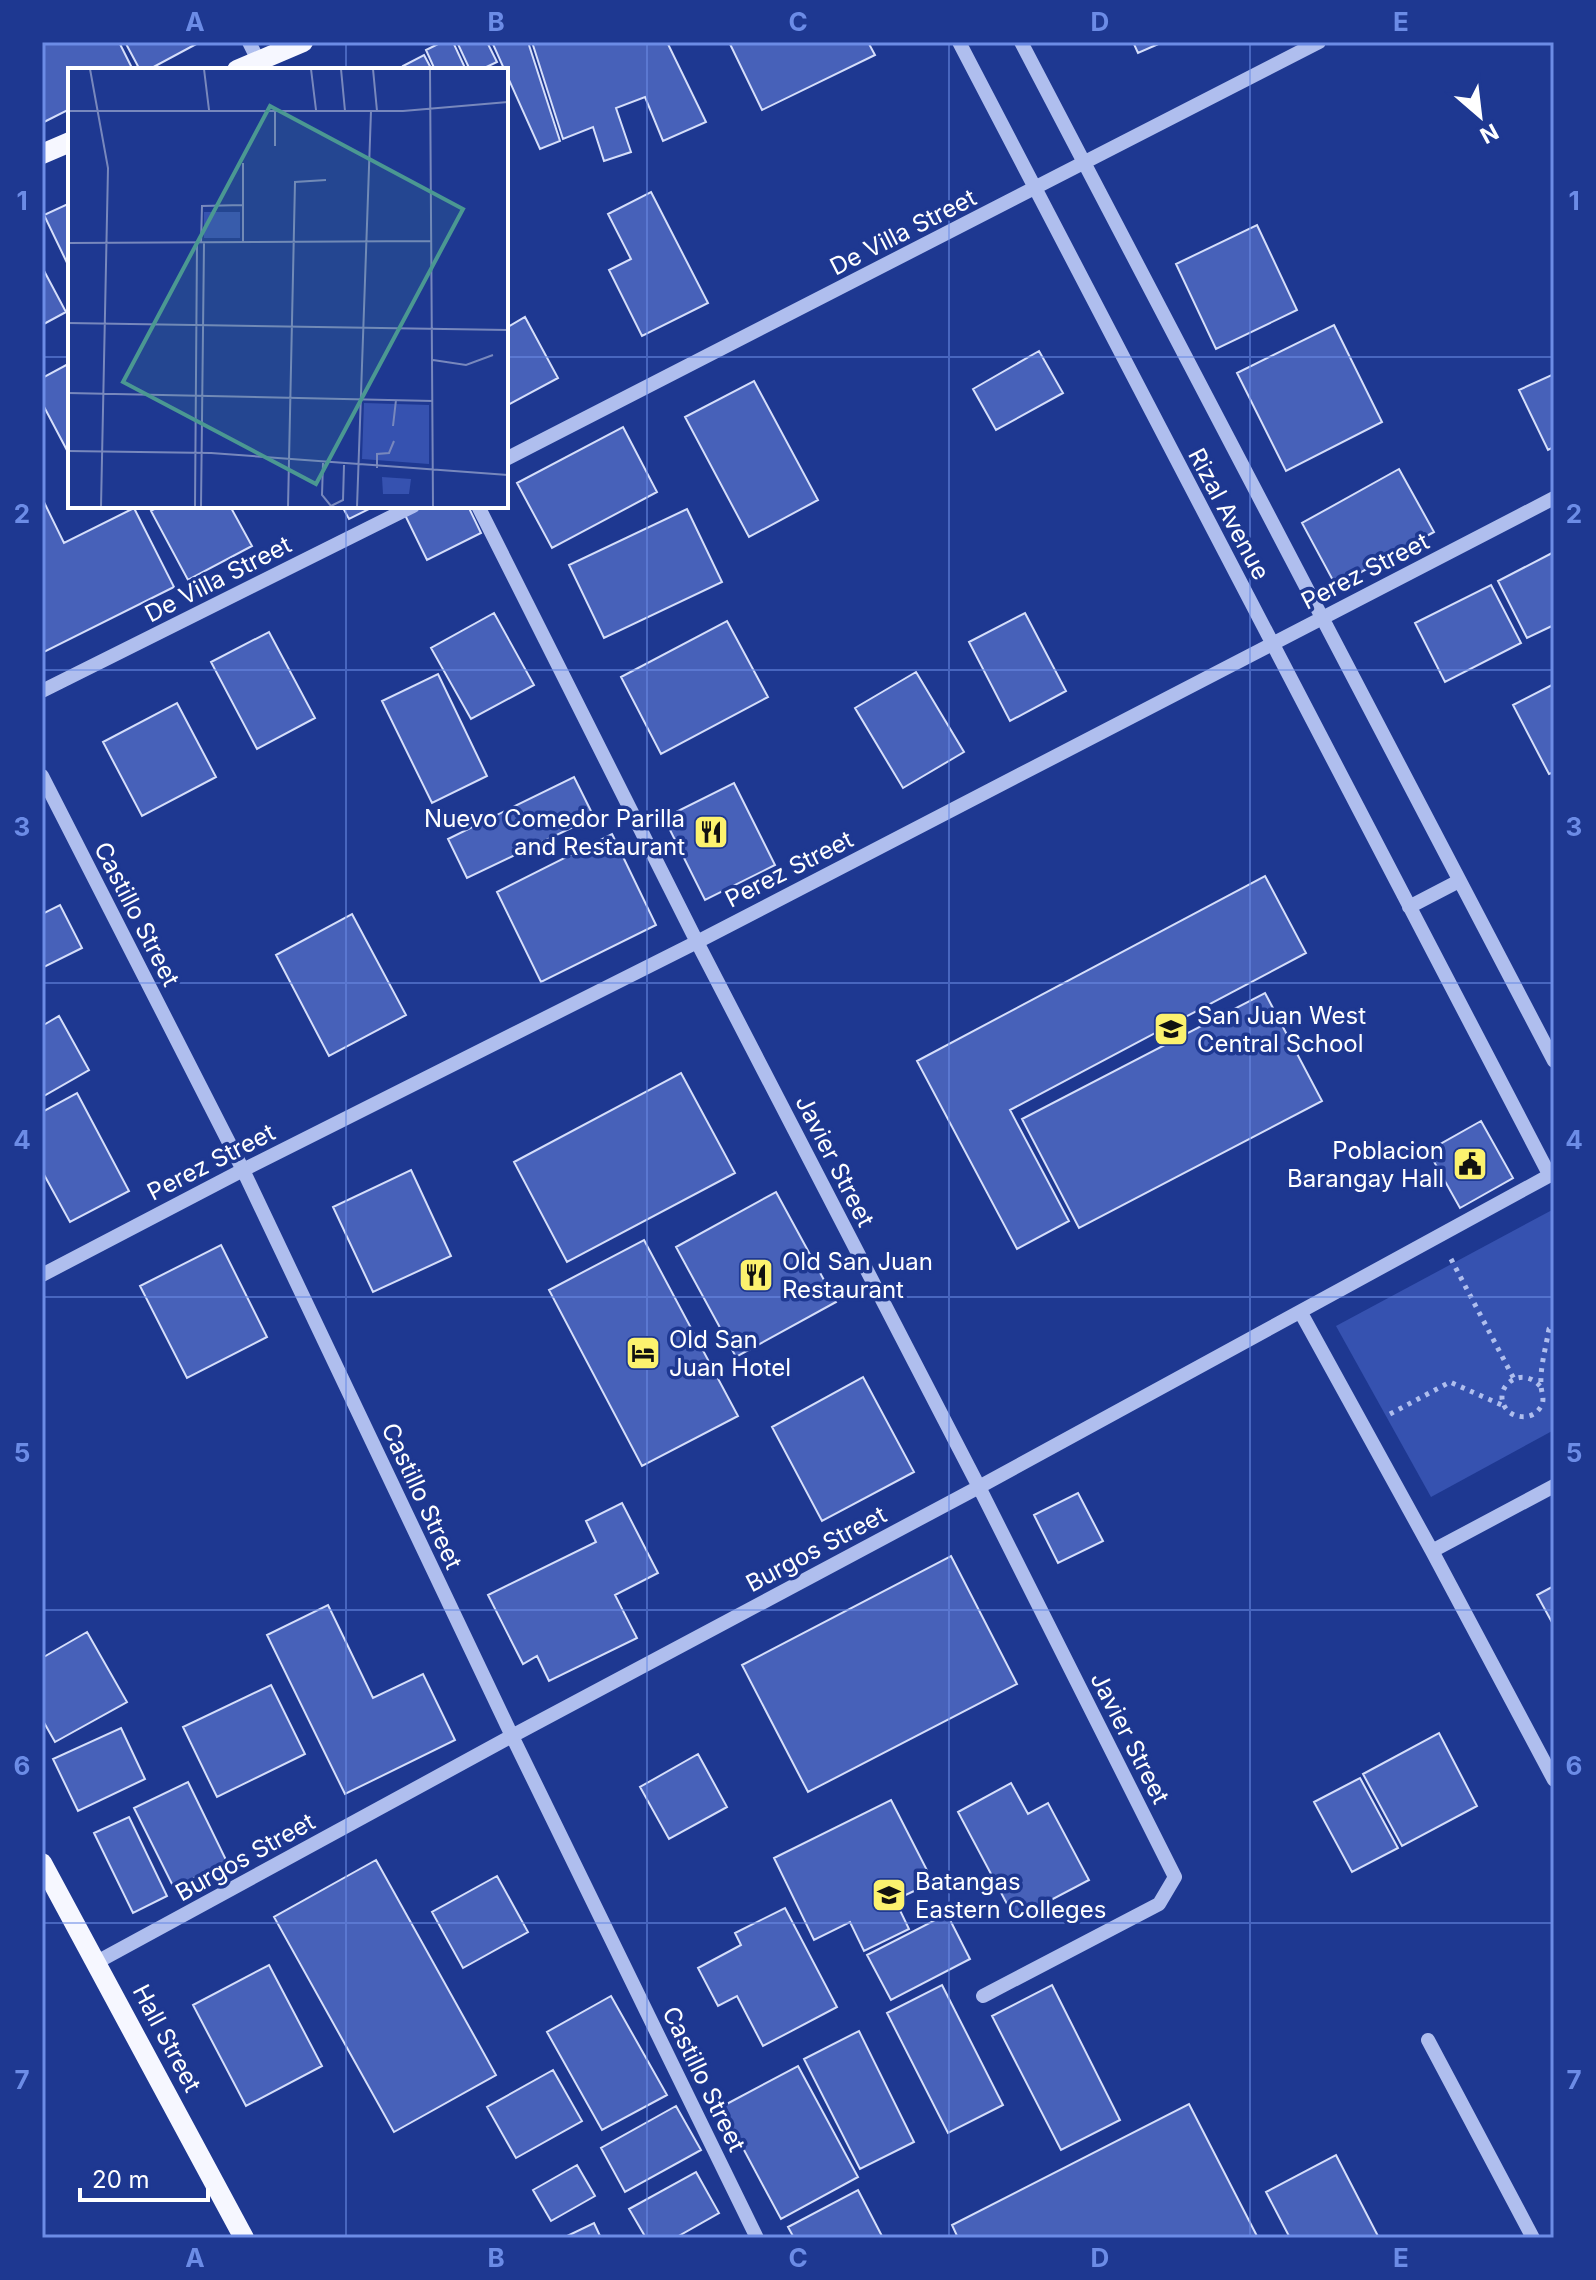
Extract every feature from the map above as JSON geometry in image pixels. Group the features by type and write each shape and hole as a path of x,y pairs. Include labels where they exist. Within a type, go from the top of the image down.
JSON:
{"main road":[{"path":"240,68 257,57 303,42"},
{"path":"42,154 68,143"},
{"name":"Hall Street","path":"42,1863 244,2238"}],"street":[{"name":"Rizal Avenue","path":"959,42 1409,907 1552,1174"},
{"name":"Rizal Avenue","path":"1021,42 1554,1061"},
{"name":"De Villa Street","path":"508,458 1319,42"},
{"name":"Perez Street","path":"42,1275 243,1170 697,942 1554,498"},
{"name":"De Villa Street","path":"42,691 409,508"},
{"name":"Javier Street","path":"479,508 1175,1877 1159,1904 983,1996"},
{"name":"Castillo Street","path":"42,776 243,1170 512,1736 757,2238"},
{"path":"1409,907 1459,881"},
{"name":"Burgos Street","path":"97,1962 1301,1313 1552,1174"},
{"path":"1301,1313 1554,1780"},
{"path":"1432,1551 1554,1486"},
{"path":"1428,2040 1533,2238"}],"path":[{"path":"1440,1237 1514,1379"},
{"path":"1540,1386 1549,1329 1554,1326"},
{"path":"1364,1427 1450,1382 1504,1406 1511,1414 1522,1418 1541,1408 1544,1396 1533,1379 1524,1376 1505,1385 1502,1396 1504,1406"}],"shaded area":[{"path":"1554,1209 1554,1430 1431,1497 1336,1326"}],"building":[{"path":"42,42 119,42 132,68 68,68 68,110 44,122"},
{"path":"125,42 200,42 152,68 139,68"},
{"path":"442,42 453,42 465,68 434,68 426,50"},
{"path":"457,42 487,42 497,62 484,68 469,68"},
{"path":"492,42 528,42 560,141 540,149 508,78 508,68 504,68"},
{"path":"532,42 667,42 706,122 663,141 645,97 616,108 631,152 604,161 593,127 563,139"},
{"path":"729,42 868,42 875,55 762,110"},
{"path":"1133,42 1163,42 1138,53"},
{"path":"424,55 431,68 404,68"},
{"path":"651,192 708,303 642,336 609,270 631,259 608,214"},
{"path":"68,204 68,265 44,215"},
{"path":"1257,225 1297,310 1216,349 1176,264"},
{"path":"42,267 66,312 42,325"},
{"path":"525,317 558,378 508,405 508,327"},
{"path":"1334,325 1382,422 1286,471 1237,373"},
{"path":"1039,351 1063,393 996,430 973,389"},
{"path":"68,364 68,452 42,403 42,378"},
{"path":"1554,374 1554,447 1548,450 1519,390"},
{"path":"754,381 818,500 749,537 685,417"},
{"path":"623,427 657,492 552,548 517,483"},
{"path":"1399,469 1434,532 1336,586 1302,523"},
{"path":"42,498 64,543 134,508 174,587 42,653"},
{"path":"156,508 231,508 252,546 188,580 151,511"},
{"path":"343,508 371,508 349,519"},
{"path":"420,508 469,508 481,533 427,560 405,515"},
{"path":"687,509 722,582 604,638 569,565"},
{"path":"1554,552 1554,625 1527,638 1498,581"},
{"path":"1491,585 1521,643 1445,682 1415,623"},
{"path":"494,613 534,685 471,719 431,648"},
{"path":"1025,613 1066,691 1010,721 969,642"},
{"path":"727,621 768,697 661,754 621,677"},
{"path":"269,632 315,718 257,749 211,662"},
{"path":"916,672 964,752 903,788 855,708"},
{"path":"438,674 487,776 432,803 382,701"},
{"path":"1554,684 1554,772 1549,774 1513,705"},
{"path":"177,703 216,777 142,816 103,742"},
{"path":"574,777 594,817 467,878 448,839"},
{"path":"734,783 775,865 705,900 664,818"},
{"path":"612,834 656,925 541,982 497,892"},
{"path":"1265,876 1306,953 1010,1110 1069,1221 1017,1249 917,1061"},
{"path":"60,905 82,948 42,968 42,914"},
{"path":"352,914 406,1015 329,1056 276,955"},
{"path":"1265,993 1322,1101 1079,1228 1022,1119"},
{"path":"59,1016 89,1070 42,1097 42,1026"},
{"path":"681,1073 735,1173 567,1262 514,1162"},
{"path":"77,1093 129,1191 70,1222 42,1171 42,1112"},
{"name":"Poblacion Barangay Hall","path":"1481,1121 1513,1178 1460,1208 1428,1151"},
{"path":"411,1170 451,1256 373,1292 333,1207"},
{"name":"Old San Juan Restaurant","path":"776,1192 836,1302 736,1357 676,1247"},
{"name":"Old San Juan Hotel","path":"644,1240 738,1416 642,1466 549,1290"},
{"path":"221,1245 267,1337 187,1378 140,1286"},
{"path":"863,1377 914,1472 822,1521 772,1427"},
{"path":"1078,1493 1103,1541 1058,1563 1034,1515"},
{"path":"622,1503 658,1573 615,1595 637,1638 549,1681 537,1656 523,1664 488,1595 596,1542 586,1521"},
{"path":"951,1556 1017,1684 808,1792 742,1665"},
{"path":"1554,1586 1554,1626 1537,1595"},
{"path":"328,1605 373,1698 423,1674 455,1740 345,1794 267,1635"},
{"path":"87,1632 127,1702 55,1742 42,1719 42,1658"},
{"path":"271,1685 305,1754 217,1797 183,1727"},
{"path":"121,1728 145,1779 78,1811 53,1759"},
{"path":"1439,1733 1477,1806 1402,1846 1363,1774"},
{"path":"698,1754 727,1807 669,1839 640,1787"},
{"path":"1360,1778 1398,1848 1352,1872 1314,1802"},
{"path":"188,1782 227,1862 174,1888 134,1808"},
{"path":"1011,1783 1028,1814 1048,1803 1089,1880 1015,1919 958,1812"},
{"path":"891,1800 933,1882 895,1900 909,1929 864,1951 850,1922 814,1940 774,1858"},
{"path":"129,1817 167,1896 133,1913 94,1833"},
{"path":"376,1860 496,2075 394,2132 274,1917"},
{"path":"497,1876 528,1932 463,1968 432,1912"},
{"path":"785,1908 837,2007 763,2046 737,1996 718,2006 698,1968 741,1945 735,1933"},
{"path":"947,1914 970,1959 891,2000 867,1955"},
{"path":"269,1965 322,2066 246,2106 193,2005"},
{"path":"942,1985 1003,2105 948,2133 887,2013"},
{"path":"1052,1985 1120,2120 1061,2150 992,2016"},
{"path":"611,1996 667,2095 602,2130 547,2032"},
{"path":"859,2031 914,2142 860,2169 804,2059"},
{"path":"798,2066 858,2177 781,2219 721,2107"},
{"path":"553,2070 582,2121 516,2158 487,2107"},
{"path":"1189,2104 1258,2238 958,2238 952,2225"},
{"path":"676,2106 701,2150 625,2192 601,2148"},
{"path":"1336,2155 1379,2238 1290,2238 1266,2192"},
{"path":"577,2165 595,2196 551,2221 533,2190"},
{"path":"696,2172 719,2213 675,2238 646,2238 629,2209"},
{"path":"858,2190 883,2238 794,2238 788,2227"},
{"path":"594,2223 601,2238 563,2238"}],"place":[{"name":"Nuevo Comedor Parilla and Restaurant","path":"711,832"},
{"name":"San Juan West Central School","path":"1171,1029"},
{"name":"Poblacion Barangay Hall","path":"1470,1164"},
{"name":"Old San Juan Restaurant","path":"756,1275"},
{"name":"Old San Juan Hotel","path":"643,1353"},
{"name":"Batangas Eastern Colleges","path":"889,1895"}]}
